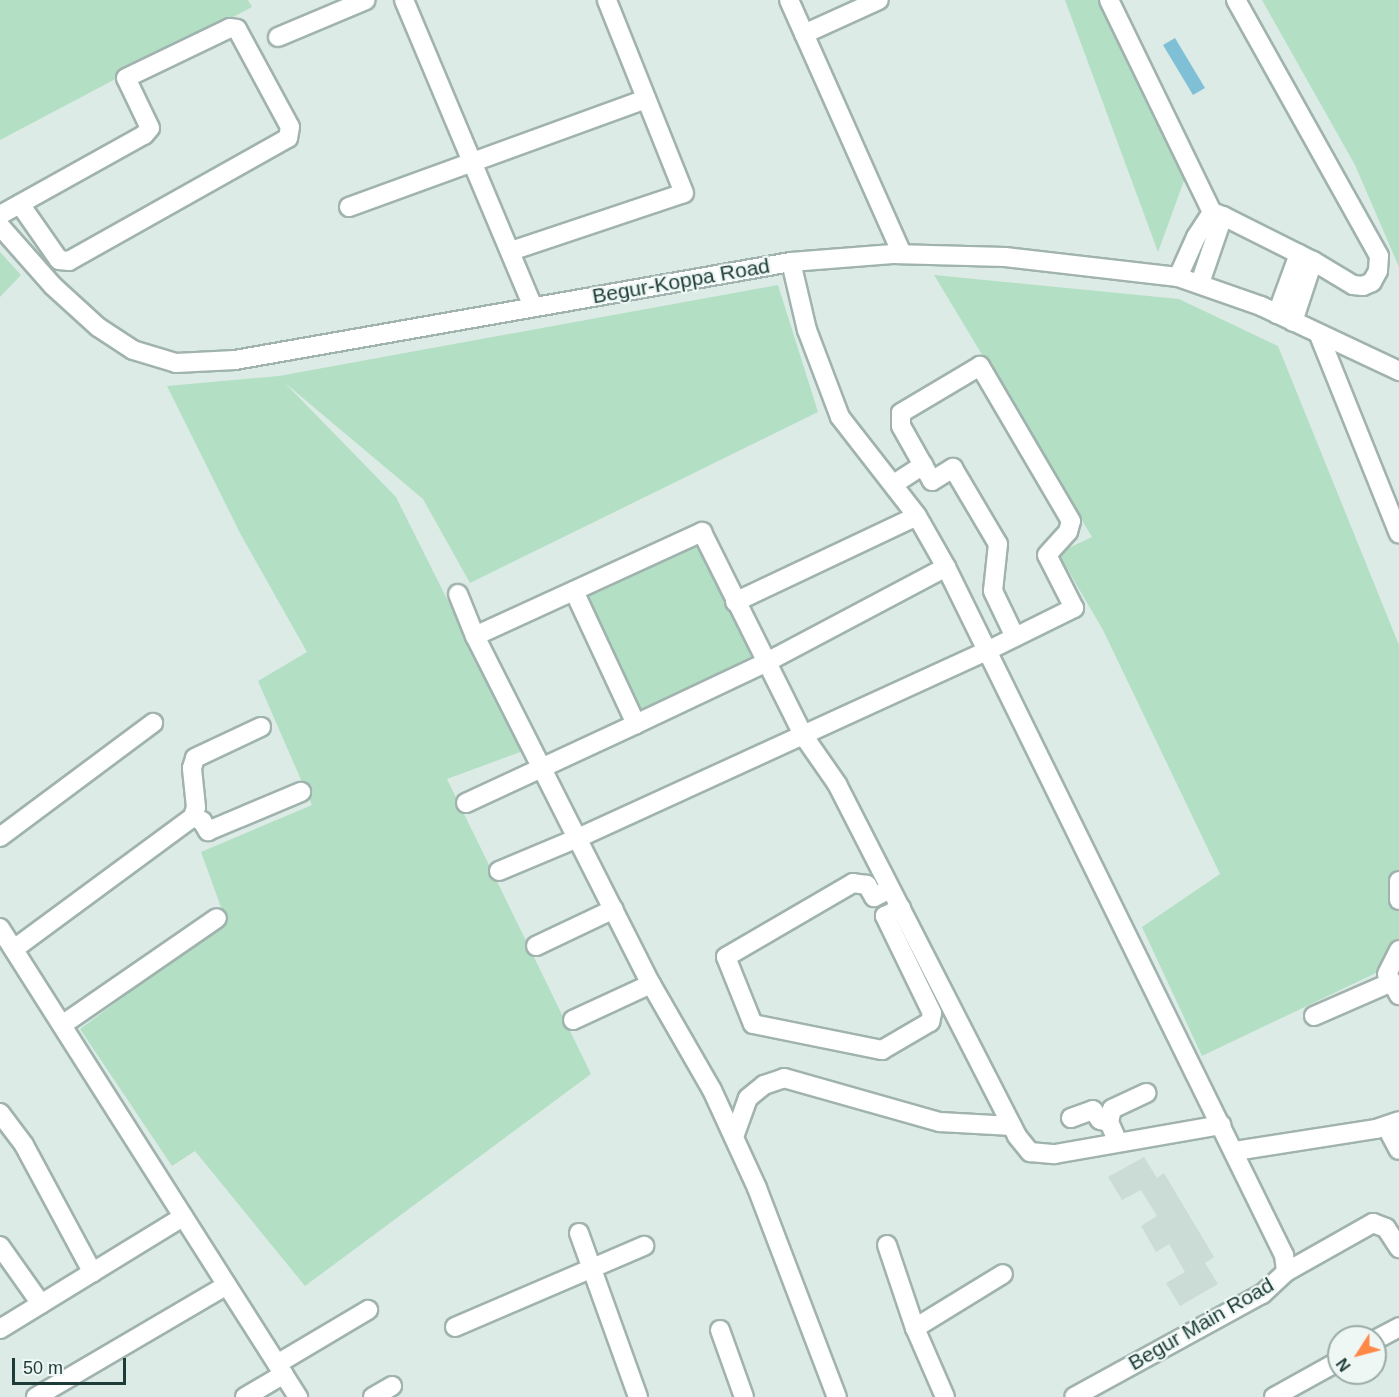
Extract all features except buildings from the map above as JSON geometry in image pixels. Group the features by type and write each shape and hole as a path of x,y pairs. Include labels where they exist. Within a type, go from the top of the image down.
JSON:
{"street":[{"path":"278,38 366,0"},
{"path":"404,0 475,163 533,307"},
{"path":"511,251 684,193 607,0"},
{"path":"789,0 902,254"},
{"path":"804,34 879,0"},
{"path":"1109,0 1218,214 1306,257 1353,285 1363,286 1372,282 1378,272 1379,256 1236,0"},
{"path":"0,215 150,128 126,78 230,28 237,29 290,127 288,138 69,261 59,260 20,204"},
{"path":"349,207 646,99"},
{"path":"1178,277 1196,237 1218,214"},
{"path":"1200,283 1218,214"},
{"name":"Begur-Koppa Road","path":"0,226 54,286 98,327 133,350 176,363 235,360 791,262 902,254 1005,257 1178,277 1200,283 1285,317 1399,371"},
{"path":"1285,317 1306,257"},
{"name":"Begur Main Road","path":"791,262 807,330 833,403 852,435 894,484 917,516 946,567 1281,1245 1286,1272 1262,1294 1074,1397"},
{"path":"1319,335 1399,534"},
{"path":"499,871 578,838 989,650 1016,637 1074,608 1047,555 1068,532 1071,520 980,366 901,413 901,426 932,481 953,468 998,544 993,591 1016,637"},
{"path":"894,484 923,465"},
{"path":"735,602 917,516"},
{"path":"475,636 702,532 802,735 837,784 882,893 1012,1126 1030,1152 1055,1154 1222,1125"},
{"path":"466,803 765,663 946,567"},
{"path":"574,591 636,724"},
{"path":"458,594 475,636 651,984 712,1090 734,1137 837,1397"},
{"path":"0,837 153,723"},
{"path":"14,949 193,817 196,807 192,768 195,759 261,727"},
{"path":"193,817 202,821 208,831 301,792"},
{"path":"882,893 857,881 726,957 753,1024 882,1050 930,1022 932,1013 893,912"},
{"path":"1399,881 1399,900"},
{"path":"536,946 614,909"},
{"path":"62,1025 217,918"},
{"path":"0,928 298,1397"},
{"path":"1314,1016 1396,988 1387,974 1399,950"},
{"path":"573,1020 651,984"},
{"path":"734,1137 748,1098 764,1084 784,1078 940,1122 1012,1126"},
{"path":"1118,1143 1109,1122 1112,1109 1146,1093"},
{"path":"1071,1118 1093,1110 1100,1120 1109,1122"},
{"path":"0,1113 24,1145 93,1273"},
{"path":"1235,1151 1392,1123 1399,1150"},
{"path":"0,1329 183,1217"},
{"path":"1286,1272 1373,1223 1386,1228 1399,1248"},
{"path":"579,1233 638,1397"},
{"path":"887,1245 915,1328 945,1397"},
{"path":"0,1246 41,1304"},
{"path":"455,1327 644,1246"},
{"path":"915,1328 1003,1274"},
{"path":"36,1397 227,1285"},
{"path":"245,1397 280,1369 369,1310"},
{"path":"720,1330 744,1397"},
{"path":"1274,1397 1327,1368"},
{"path":"373,1397 392,1386"}],"shaded area":[{"path":"1144,1157 1157,1178 1164,1173 1214,1257 1205,1263 1218,1284 1180,1306 1166,1283 1185,1272 1169,1244 1156,1252 1141,1226 1157,1216 1141,1190 1122,1200 1108,1177"}],"green space":[{"path":"0,0 248,0 252,7 0,140"},
{"path":"1065,0 1107,0 1193,156 1158,252"},
{"path":"1262,0 1399,0 1399,267 1355,165"},
{"path":"0,252 21,275 0,297"},
{"path":"934,275 1179,299 1278,346 1399,645 1399,962 1202,1056 1142,927 1220,874 1103,630 1058,553 1092,537"},
{"path":"778,285 818,412 470,583 423,499 285,383 396,497 523,751 447,779 591,1074 305,1286 195,1151 172,1166 80,1029 226,921 201,852 312,805 258,681 307,652 241,535 167,386 279,376"},
{"path":"706,524 775,669 632,737 563,592"}],"water":[{"path":"1175,38 1205,88 1193,95 1163,45"}]}
